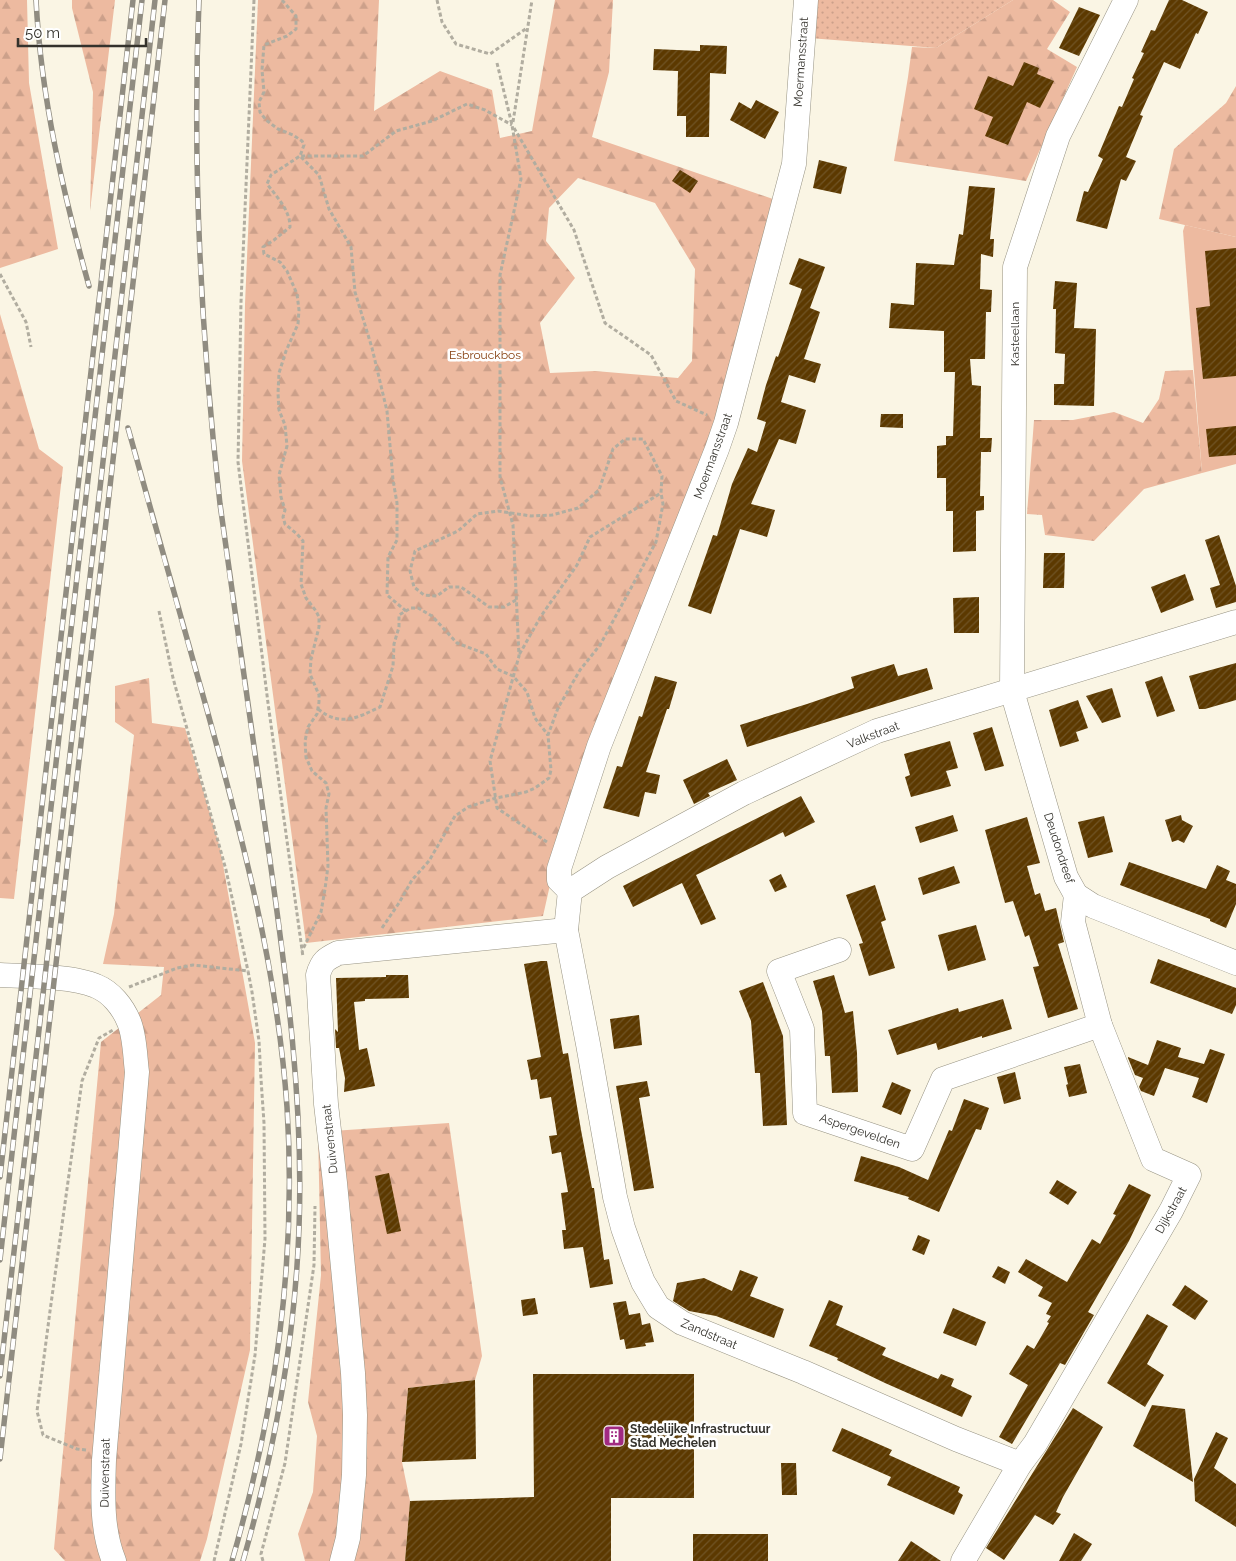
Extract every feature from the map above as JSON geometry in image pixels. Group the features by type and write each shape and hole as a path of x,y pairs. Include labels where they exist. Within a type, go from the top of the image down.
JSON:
{"street":[{"name":"Moermansstraat","path":"570,891 559,880 559,869 599,746 718,449 726,423 794,164 806,0"},
{"name":"Kasteellaan","path":"1012,691 1015,268 1058,136 1126,0"},
{"name":"Valkstraat","path":"570,891 607,867 744,793 877,731 1236,622"},
{"name":"Deudondreef","path":"1012,691 1066,877 1076,895 1093,906 1236,963"},
{"path":"566,930 570,891"},
{"name":"Dijkstraat","path":"1020,1464 1035,1444 1171,1212 1189,1176 1153,1159 1100,1025 1073,922 1076,895"},
{"name":"Zandstraat","path":"566,930 622,1228 643,1282 658,1307 682,1323 803,1372 956,1439 1020,1464"},
{"name":"Duivenstraat","path":"342,1561 348,1538 354,1475 354,1389 326,1104 318,975 320,966 326,959 338,953 566,930"},
{"name":"Aspergevelden","path":"839,950 779,971 802,1029 805,1113 912,1149 943,1079 1100,1025"},
{"name":"Duivenstraat","path":"0,975 67,979 97,986 109,994 124,1011 130,1024 138,1072 104,1451 104,1517 108,1546 114,1561"},
{"path":"963,1561 1020,1464"}],"path":[{"path":"254,0 241,302 238,462 268,703 302,951 321,912 328,866 326,808 329,794 326,783 312,771 306,757 305,741 308,727 317,714 318,709 319,695 310,674 311,659 319,627 319,617 306,598 301,584 303,541 285,524 283,517 285,510 279,475 287,446 285,425 279,410 279,373 298,324 299,310 297,294 287,271 280,262 264,254 263,246 290,227 288,212 267,184 271,176 300,156 304,146 302,141 278,129 266,120 260,112 259,102 264,92 262,70 264,45 287,36 296,29 296,16 282,0"},
{"path":"437,0 442,22 456,44 490,54 527,28"},
{"path":"512,125 532,0"},
{"path":"496,63 512,125 521,179 500,275 500,477 513,525 519,656"},
{"path":"300,156 363,156 396,131 432,120 467,104 485,110 512,125 574,230 605,323 651,355 676,400 726,423"},
{"path":"300,156 319,176 329,209 351,246 355,292 372,348 387,411 392,471 398,503 397,540 388,557 387,594 406,611"},
{"path":"0,274 26,322 30,347"},
{"path":"382,928 412,880 432,855 455,816 468,807 536,788 549,778 551,770 548,736 558,708 580,670 600,646 656,542 663,504 660,493 662,476 643,439 625,439 613,449 599,490 578,508 552,515 531,516 498,511 477,514 458,530 415,551 410,571 414,587 424,595 438,596 449,587 461,587 489,607 504,607 516,600"},
{"path":"565,852 539,838 497,808 490,761 519,656 541,616 577,565 590,537 660,493"},
{"path":"318,709 326,716 342,720 358,718 380,707 393,666 394,644 400,627 400,615 410,608 418,608 432,616 457,643 486,654 497,669 514,676 527,692 535,718 548,736"},
{"path":"159,611 173,678 226,870 243,942 259,1041 264,1123 265,1239 255,1355 242,1435 214,1561"},
{"path":"109,994 177,968 201,966 248,971"},
{"path":"104,1451 77,1449 43,1435 37,1411 82,1082 99,1038 128,1020"},
{"path":"263,1561 262,1554 285,1463 312,1284 315,1200"}],"green space":[{"path":"0,0 27,0 29,83 58,249 0,268"},
{"path":"72,0 115,0 90,211 93,92 72,8"},
{"name":"Esbrouckbos","path":"258,0 379,0 374,111 440,71 492,90 500,138 532,131 555,0 613,0 609,72 592,137 776,200 718,422 552,876 543,916 306,943 242,461 245,304","holes":["578,178 655,203 695,269 692,361 678,378 595,371 550,373 540,323 575,278 546,241 549,208"]},
{"path":"812,0 1013,0 936,48 809,38"},
{"path":"1013,0 1053,0 1070,12 1047,49 1077,67 1026,181 894,161 912,47 936,48"},
{"path":"1236,86 1236,237 1159,219 1174,149 1226,103"},
{"path":"1185,225 1236,237 1236,464 1202,473 1183,231"},
{"path":"0,314 39,449 63,467 14,899 0,898"},
{"path":"1193,370 1202,473 1144,489 1094,541 1045,535 1042,515 1027,514 1034,420 1073,420 1114,412 1143,423 1159,399 1165,371"},
{"path":"149,678 152,723 185,728 220,848 255,1043 250,1350 207,1539 200,1561 65,1561 54,1549 101,1042 161,995 164,967 103,964 114,914 134,735 115,722 115,686"},
{"path":"449,1123 482,1356 475,1380 408,1388 402,1462 410,1501 405,1561 305,1561 298,1534 313,1492 317,1436 308,1402 321,1275 318,1132"}],"building":[{"path":"1169,0 1182,0 1208,12 1198,34 1196,33 1180,69 1164,62 1140,115 1143,116 1126,157 1136,161 1126,181 1121,179 1107,229 1076,221 1084,191 1088,192 1103,159 1098,156 1119,106 1122,107 1134,79 1132,78 1144,53 1141,52 1151,30 1155,31"},
{"path":"1079,7 1100,15 1079,56 1059,48"},
{"path":"700,45 727,46 726,74 710,73 709,137 686,137 686,116 677,116 678,71 653,70 654,49 700,51"},
{"path":"1024,62 1039,68 1037,74 1054,81 1040,108 1027,102 1008,145 985,136 993,117 974,109 988,76 1013,86"},
{"path":"756,100 779,112 765,139 730,120 739,102 751,109"},
{"path":"819,160 847,167 841,194 813,188"},
{"path":"680,170 698,181 690,193 672,181"},
{"path":"969,186 995,188 990,239 994,239 993,257 981,254 980,289 992,290 991,312 986,312 985,359 970,359 972,385 981,386 980,438 992,438 991,452 981,452 980,496 984,496 984,510 976,511 976,551 953,552 953,511 946,511 946,478 937,478 937,446 946,445 946,436 953,436 955,372 944,372 944,331 889,328 891,303 914,305 916,263 954,265 959,234 963,235"},
{"path":"1236,248 1236,376 1203,379 1196,308 1210,306 1205,251"},
{"path":"799,258 825,267 810,308 820,312 804,359 821,364 815,383 789,375 781,402 806,410 796,444 779,439 751,504 775,510 767,537 740,529 711,614 688,606 713,535 717,536 732,484 748,448 757,452 766,422 757,419 766,385 802,289 789,284"},
{"path":"1055,281 1077,283 1074,328 1096,329 1094,406 1054,405 1054,384 1064,384 1065,354 1055,353 1056,309 1053,309"},
{"path":"881,414 903,414 903,428 880,427"},
{"path":"1236,426 1236,455 1209,457 1206,429"},
{"path":"1219,535 1236,586 1236,602 1216,608 1210,588 1220,585 1205,540"},
{"path":"1044,553 1065,553 1064,588 1043,588"},
{"path":"1185,574 1194,600 1161,613 1151,587"},
{"path":"979,597 979,633 954,633 953,598"},
{"path":"1236,663 1236,700 1199,709 1189,676"},
{"path":"894,664 898,676 927,668 933,689 747,747 740,725 854,688 851,677"},
{"path":"655,676 677,682 646,772 660,775 656,794 645,792 639,817 603,808 617,766 622,767 639,716 642,717"},
{"path":"1162,676 1175,711 1157,717 1145,682"},
{"path":"1112,688 1121,717 1102,723 1086,696"},
{"path":"1078,700 1088,728 1076,732 1079,741 1060,747 1049,710"},
{"path":"992,727 1004,766 985,771 973,733"},
{"path":"950,741 958,768 946,771 951,786 911,797 905,777 910,775 904,754"},
{"path":"727,759 737,780 708,793 710,796 694,804 683,780"},
{"path":"801,796 815,822 785,837 783,832 696,875 716,919 701,925 682,883 633,907 623,886"},
{"path":"953,815 958,831 920,843 915,827"},
{"path":"1181,815 1182,820 1193,826 1184,843 1178,840 1172,842 1165,820"},
{"path":"1104,816 1113,852 1088,858 1078,822"},
{"path":"1027,817 1040,863 1027,866 1035,895 1040,893 1045,911 1056,908 1064,942 1058,944 1078,1009 1048,1018 1033,967 1039,966 1029,935 1025,937 1013,901 1005,903 985,830"},
{"path":"1129,862 1206,889 1217,865 1230,871 1226,880 1236,884 1236,904 1226,928 1210,921 1210,919 1120,885"},
{"path":"954,866 960,883 923,895 918,878"},
{"path":"781,874 787,887 775,892 769,880"},
{"path":"875,885 886,920 881,922 895,968 869,976 859,944 863,943 846,895"},
{"path":"976,925 986,960 948,971 938,935"},
{"path":"1158,959 1236,988 1236,1005 1232,1014 1150,983"},
{"path":"547,961 563,1054 568,1053 592,1188 594,1188 604,1260 609,1259 613,1284 590,1288 583,1247 564,1249 562,1230 566,1230 561,1193 568,1192 561,1152 552,1154 549,1136 557,1135 551,1097 540,1099 537,1079 531,1080 527,1060 541,1057 524,964"},
{"path":"386,975 408,975 409,998 365,999 365,1001 354,1002 359,1050 367,1048 375,1086 344,1092 345,1078 339,1048 336,1048 335,1029 338,1032 336,978 386,977"},
{"path":"834,975 845,1013 853,1011 858,1092 832,1093 830,1056 825,1056 822,1011 813,981"},
{"path":"763,982 783,1036 787,1125 763,1126 760,1073 755,1073 751,1021 739,991"},
{"path":"1003,999 1012,1029 938,1050 936,1043 897,1055 888,1030 958,1008 959,1012"},
{"path":"639,1015 642,1045 614,1049 610,1019"},
{"path":"1157,1040 1181,1048 1178,1057 1204,1064 1210,1049 1225,1054 1207,1103 1192,1097 1199,1078 1165,1068 1154,1096 1141,1091 1139,1087 1143,1078 1135,1075 1128,1057 1148,1065"},
{"path":"1080,1064 1087,1093 1069,1097 1064,1067"},
{"path":"1015,1072 1021,1099 1004,1104 997,1077"},
{"path":"647,1081 650,1096 639,1098 654,1188 634,1191 616,1086"},
{"path":"892,1082 911,1090 901,1115 882,1107"},
{"path":"964,1099 989,1108 981,1130 976,1129 939,1212 908,1199 909,1197 854,1181 861,1156 899,1167 928,1180 949,1130 952,1131"},
{"path":"389,1173 401,1231 387,1234 375,1176"},
{"path":"1057,1180 1077,1192 1068,1205 1049,1193"},
{"path":"1129,1184 1151,1195 1129,1241 1088,1312 1094,1315 1065,1365 1060,1363 1012,1444 999,1437 1028,1385 1009,1374 1027,1345 1034,1349 1049,1323 1047,1322 1051,1316 1046,1314 1052,1303 1038,1296 1043,1287 1018,1272 1026,1259 1067,1282 1092,1239 1100,1244 1116,1215 1113,1214"},
{"path":"918,1235 930,1240 924,1255 912,1250"},
{"path":"998,1266 1010,1272 1005,1284 992,1277"},
{"path":"740,1270 758,1277 750,1296 784,1309 774,1338 716,1316 689,1311 673,1301 677,1283 704,1278 732,1291"},
{"path":"1185,1285 1208,1301 1195,1320 1172,1305"},
{"path":"535,1298 538,1314 523,1316 521,1300"},
{"path":"829,1300 843,1306 836,1325 886,1348 882,1355 938,1379 941,1374 954,1379 951,1386 972,1396 962,1417 885,1383 837,1360 838,1358 809,1346"},
{"path":"626,1301 629,1315 640,1313 642,1325 650,1323 654,1342 645,1343 646,1346 626,1349 624,1339 620,1340 613,1303"},
{"path":"953,1308 986,1322 976,1346 943,1333"},
{"path":"1147,1314 1168,1326 1147,1364 1164,1375 1145,1407 1107,1383"},
{"name":"Stedelijke Infrastructuur Stad Mechelen","path":"533,1374 694,1374 694,1498 611,1498 611,1561 405,1561 410,1501 534,1497"},
{"path":"475,1380 476,1459 402,1462 408,1388"},
{"path":"1152,1405 1185,1409 1193,1482 1133,1446"},
{"path":"1073,1408 1103,1427 1063,1497 1056,1512 1061,1514 1053,1525 1035,1515 1004,1560 986,1548"},
{"path":"842,1428 892,1450 889,1455 960,1487 958,1492 963,1495 954,1515 887,1485 891,1477 832,1451"},
{"path":"1216,1432 1228,1438 1214,1468 1236,1484 1236,1527 1195,1501 1194,1479"},
{"path":"781,1463 796,1463 797,1495 782,1495"},
{"path":"1074,1533 1092,1544 1081,1561 1059,1561"},
{"path":"693,1534 768,1534 768,1561 693,1561"},
{"path":"911,1541 941,1561 898,1561"}],"railway":[{"path":"36,0 48,109 70,216 89,286"},
{"path":"0,1177 133,0"},
{"path":"0,1260 142,0"},
{"path":"0,1376 155,0"},
{"path":"0,1459 165,0"},
{"path":"199,0 197,63 198,189 203,315 213,441 220,504 274,887 292,1033 299,1130 300,1179 297,1270 288,1355 273,1438 243,1561"},
{"path":"128,428 216,743 255,897 275,1001 287,1107 289,1223 279,1337 260,1449 232,1561"}],"place":[{"name":"Stedelijke Infrastructuur Stad Mechelen","path":"614,1436"}]}
